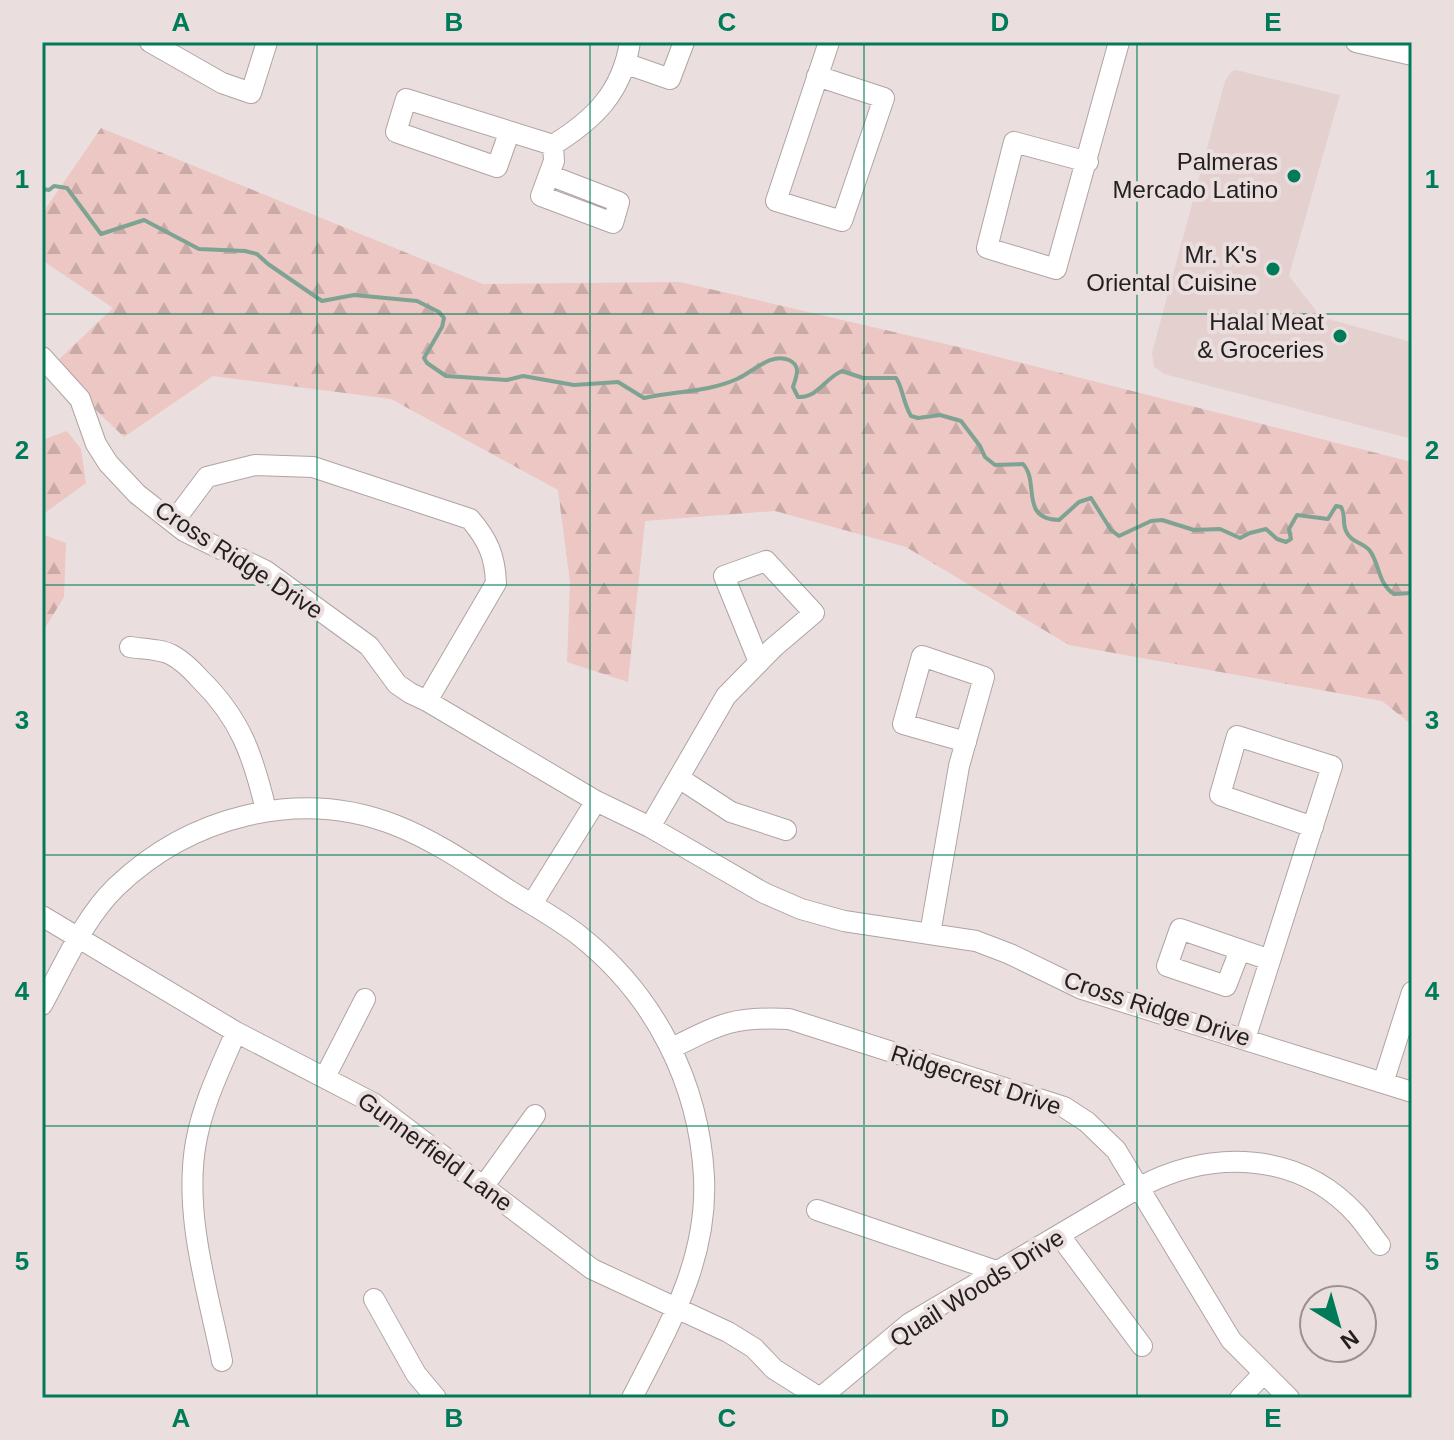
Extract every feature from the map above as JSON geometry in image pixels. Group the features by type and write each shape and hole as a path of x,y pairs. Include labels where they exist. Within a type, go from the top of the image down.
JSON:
{"street":[{"path":"150,42 222,83 251,93 267,42"},
{"path":"509,133 497,167 396,132 406,99 553,145 594,115 615,90 627,64 630,42"},
{"path":"627,64 670,79 684,42"},
{"path":"817,76 884,98 842,221 776,201 817,76 829,42"},
{"path":"1088,162 1014,142 987,248 1056,269 1088,162 1119,42"},
{"path":"1356,42 1412,55"},
{"path":"549,175 554,161 553,145"},
{"name":"Cross Ridge Drive","path":"42,357 80,399 96,444 108,463 137,494 184,531 266,571 369,646 397,684 410,693 596,801 650,827 764,893 801,909 844,921 976,941 1082,989 1412,1092"},
{"path":"174,521 207,477 255,465 313,467 470,519 487,538 495,562 496,583 427,701"},
{"path":"650,827 726,696 814,613 766,561 724,576 759,662"},
{"path":"130,647 169,653 218,696 235,718 253,757 266,810"},
{"path":"930,934 959,766 966,742 984,677 922,656 903,724 966,742"},
{"path":"1245,1039 1313,827 1332,766 1237,736 1220,795 1313,827"},
{"path":"679,778 731,812 786,830"},
{"path":"532,904 596,801"},
{"path":"42,1005 78,938 114,889 160,851 217,823 266,810 332,809 393,824 437,845 581,936 615,967 648,1006 672,1048 685,1077 695,1112 704,1178 698,1248 689,1283 632,1398"},
{"name":"Gunnerfield Lane","path":"42,916 236,1032 373,1103 592,1269 678,1307 754,1348 774,1369 820,1398"},
{"path":"1240,950 1270,960"},
{"path":"1383,1083 1412,992"},
{"path":"325,1077 365,999"},
{"name":"Ridgecrest Drive","path":"672,1048 723,1023 756,1017 789,1019 1064,1107 1087,1122 1116,1150 1231,1340 1289,1398"},
{"path":"222,1361 196,1229 193,1175 196,1142 205,1106 236,1032"},
{"path":"483,1187 535,1115"},
{"name":"Quail Woods Drive","path":"820,1398 910,1323 1140,1187 1162,1176 1201,1164 1236,1160 1271,1165 1304,1176 1335,1195 1356,1214 1380,1245"},
{"path":"817,1210 999,1272"},
{"path":"1060,1236 1142,1346"},
{"path":"374,1299 416,1374 436,1398"},
{"path":"1240,1398 1263,1374"}],"shaded area":[{"path":"1236,70 1340,95 1289,276 1321,317 1412,342 1412,439 1164,374 1154,367 1152,353 1225,81"}],"green space":[{"path":"101,128 483,284 680,282 967,349 1412,462 1412,725 1382,701 1069,645 906,547 775,511 645,521 628,682 567,662 570,582 558,490 391,399 213,376 124,437 51,367 113,308 42,260 42,214"},
{"path":"67,431 81,449 86,483 42,515 42,440"},
{"path":"42,534 66,543 64,597 42,633"}],"waterway":[{"path":"42,189 49,190 54,186 67,188 101,234 144,220 199,249 257,254 322,301 354,295 417,301 439,312 444,318 424,358 446,376 507,380 523,376 574,385 618,382 644,398 726,383 762,364 782,358 796,365 793,387 798,397 811,394 842,371 863,378 896,378 911,416 940,415 961,421 985,457 995,465 1023,464 1028,472 1035,507 1047,518 1059,520 1079,502 1091,498 1111,530 1119,536 1151,521 1162,520 1194,530 1220,529 1240,538 1266,529 1286,542 1291,539 1289,529 1297,515 1328,519 1336,506 1341,507 1348,535 1370,551 1389,590 1394,594 1412,593"}],"place":[{"name":"Palmeras Mercado Latino","path":"1294,176"},
{"name":"Mr. K's Oriental Cuisine","path":"1273,269"},
{"name":"Halal Meat & Groceries","path":"1340,336"}]}
